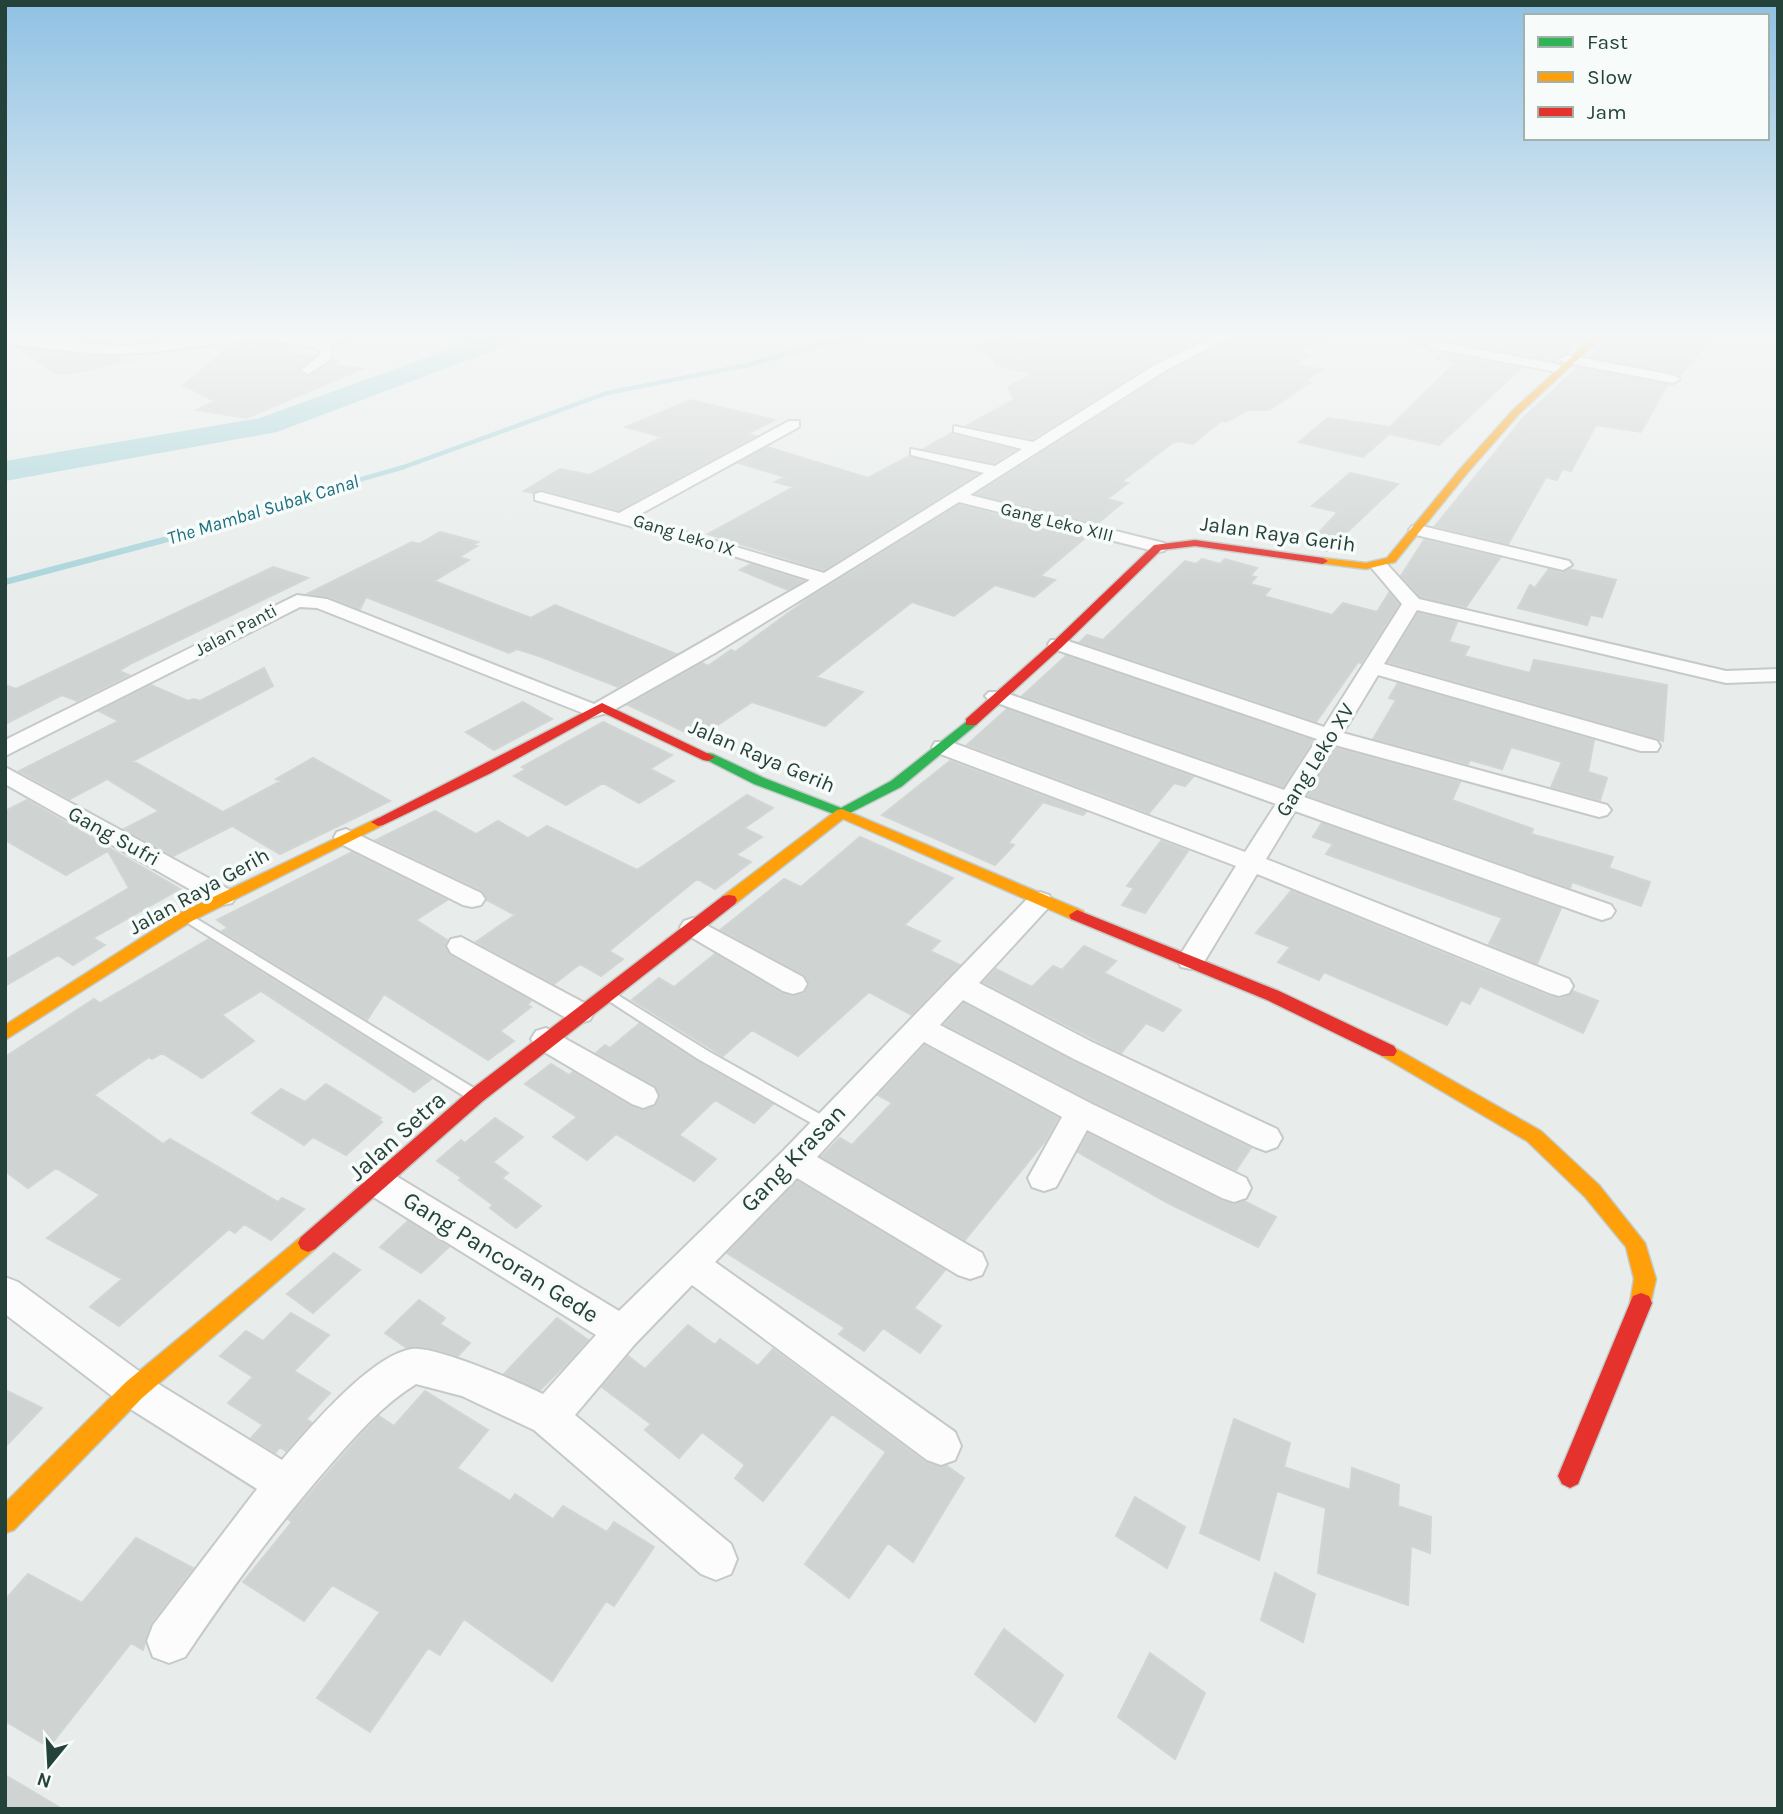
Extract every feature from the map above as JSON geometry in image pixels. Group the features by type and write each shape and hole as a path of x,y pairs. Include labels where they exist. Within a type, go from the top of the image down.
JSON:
{"street":[{"path":"598,709 708,649 825,579 1079,419"},
{"name":"Jalan Raya Gerih","path":"5,1034 186,917 486,770 598,709 759,781 842,813 896,784 943,747 996,696 1058,644 1158,547 1195,543 1342,566 1379,566 1391,560 1418,530 1509,419"},
{"path":"623,517 794,424"},
{"path":"958,429 1034,447"},
{"path":"916,452 997,471"},
{"name":"Gang Leko XIII","path":"957,496 1158,547"},
{"name":"Gang Leko IX","path":"541,497 623,517 825,579"},
{"path":"1418,530 1563,565"},
{"path":"1379,566 1412,603 1726,677 1778,675"},
{"name":"Jalan Panti","path":"5,749 297,601 320,603 598,709"},
{"name":"Gang Leko XV","path":"1191,960 1332,737 1371,667 1412,603"},
{"path":"1058,644 1332,737 1599,810"},
{"path":"1371,667 1650,746"},
{"path":"996,696 1602,911"},
{"path":"943,747 1252,863 1559,986"},
{"name":"Gang Sufri","path":"5,774 223,897"},
{"path":"842,813 1040,901 1191,960 1333,1022 1507,1118 1534,1136 1592,1191 1635,1243 1645,1279 1639,1311 1570,1476"},
{"name":"Jalan Setra","path":"5,1521 134,1390 379,1183 475,1096 842,813"},
{"path":"346,837 472,899"},
{"name":"Gang Krasan","path":"548,1417 622,1332 794,1160 1040,901"},
{"path":"692,927 793,984"},
{"path":"461,946 580,1013"},
{"path":"961,986 1082,1049 1266,1138"},
{"path":"920,1027 1081,1113 1234,1188"},
{"path":"547,1040 643,1096"},
{"path":"1044,1178 1081,1113"},
{"path":"794,1160 970,1264"},
{"name":"Gang Pancoran Gede","path":"379,1183 622,1332"},
{"path":"689,1263 941,1446"},
{"path":"5,1293 134,1390 285,1484"},
{"path":"169,1641 229,1554 285,1484 389,1377 413,1366 462,1378 506,1395 548,1417 716,1559"}],"lane":[{"path":"186,917 475,1096"},
{"path":"607,993 703,1055 827,1125"}],"building":[{"path":"646,419 775,420 747,434 755,436 619,510 542,489 533,493 524,491 560,469 590,475 662,437 626,427"},
{"path":"980,419 1065,419 1032,439 966,426"},
{"path":"1095,419 1232,419 1221,421 1193,444 1178,441 1172,443 1121,482 1128,483 1107,499 1122,503 1097,524 977,494"},
{"path":"1327,419 1390,427 1398,419 1467,419 1439,445 1389,434 1363,457 1299,442"},
{"path":"1523,419 1648,419 1641,432 1596,425 1571,471 1562,469 1557,480 1546,477 1508,544 1435,526"},
{"path":"952,433 1015,450 994,463 923,449"},
{"path":"767,447 868,478 909,456 977,474 824,570 708,534 794,487 775,482 785,477 739,463"},
{"path":"1350,473 1398,484 1327,551 1322,550 1312,540 1338,512 1312,506"},
{"path":"959,505 1085,538 1040,576 1055,580 1034,597 995,585 954,616 912,602 816,677 863,692 825,726 752,702 698,738 628,705 702,663 708,666 731,650 735,652 809,598"},
{"path":"440,532 478,542 472,545 477,546 459,557 469,560 434,581 531,618 555,605 676,654 618,687 517,649 509,653 366,597 360,609 328,597 307,594 412,542 419,544"},
{"path":"1424,540 1500,558 1466,607 1420,597 1401,576"},
{"path":"1202,559 1220,564 1225,559 1257,568 1250,576 1256,577 1250,584 1270,589 1264,596 1332,615 1343,603 1377,612 1389,593 1399,604 1361,663 1358,662 1316,722 1080,642 1087,635 1103,640 1185,561 1196,564"},
{"path":"751,564 803,581 788,590 740,570"},
{"path":"273,567 308,578 132,663 119,671 129,675 77,701 62,695 5,724 5,685 16,689"},
{"path":"1549,569 1562,573 1569,569 1616,580 1602,617 1582,613 1590,617 1587,625 1518,608 1530,585 1535,588"},
{"path":"1418,613 1457,622 1449,642 1469,647 1464,656 1530,673 1534,660 1667,685 1663,741 1388,662"},
{"path":"1066,656 1313,740 1283,787 1022,696"},
{"path":"264,668 273,686 133,761 223,812 281,781 276,779 313,758 390,801 280,854 232,826 173,856 124,829 159,811 107,779 70,799 19,771 119,721 99,711 151,685 188,701 200,701"},
{"path":"1398,683 1594,740 1588,772 1607,778 1600,800 1551,787 1562,762 1511,747 1502,769 1470,760 1468,764 1373,739 1396,700 1389,698"},
{"path":"523,702 552,719 494,750 466,732"},
{"path":"1007,709 1193,777 1185,786 1174,783 1149,813 967,745"},
{"path":"603,722 672,755 650,769 674,781 639,803 603,783 566,805 514,776 526,769 522,767"},
{"path":"1336,748 1460,782 1452,800 1533,829 1531,834 1613,857 1609,868 1650,882 1641,906 1572,882 1570,888 1308,796"},
{"path":"950,761 1086,812 1083,815 1043,802 1008,843 1014,845 995,865 882,815"},
{"path":"747,795 773,808 744,828 762,837 736,855 751,862 715,889 697,879 609,951 623,959 601,976 580,964 554,984 476,942 515,915 487,900 482,891 376,840 435,811 476,834 498,821 528,838 547,826 637,870"},
{"path":"27,800 180,889 93,938 105,945 73,965 58,955 5,986 5,960 129,888 108,851 66,875 5,840 5,811"},
{"path":"1322,823 1561,908 1537,964 1489,944 1502,918 1326,854 1333,844 1313,837"},
{"path":"860,837 953,878 904,925 940,941 930,951 960,965 912,1015 869,992 798,1056 752,1030 723,1056 632,1000 659,978 674,987 715,954 782,993 792,997 804,994 809,985 804,975 720,930 784,879 801,887"},
{"path":"1161,841 1188,851 1145,913 1122,905 1134,888 1127,886"},
{"path":"352,852 447,900 416,920 447,940 445,947 450,955 531,1001 527,1005 531,1007 500,1031 514,1041 488,1060 384,994 367,1020 222,931 228,928 217,920"},
{"path":"1291,891 1548,996 1560,999 1573,991 1598,1001 1583,1033 1480,986 1470,1004 1461,1000 1447,1025 1324,972 1319,980 1278,962 1290,947 1256,933"},
{"path":"209,939 431,1079 414,1092 261,991 222,1015 254,1041 202,1078 162,1053 152,1059 149,1057 94,1095 163,1144 170,1139 278,1202 282,1198 304,1209 271,1240 244,1224 235,1233 229,1229 119,1326 90,1307 122,1279 47,1238 100,1195 56,1168 28,1188 5,1171 5,1057 94,999 100,1003"},
{"path":"1084,946 1116,961 1104,973 1181,1010 1163,1031 1146,1023 1121,1053 983,982 996,969 1032,987 1053,966 1062,970"},
{"path":"964,1003 1071,1060 1251,1148 1236,1170 1093,1102 944,1024"},
{"path":"639,1024 773,1104 754,1123 715,1100 679,1135 716,1159 694,1181 616,1134 587,1160 553,1137 577,1117 525,1084 551,1064 569,1075 573,1072 631,1106 642,1110 655,1106 660,1097 655,1086 596,1053 605,1045 610,1048"},
{"path":"925,1045 1058,1118 1046,1140 965,1240 821,1157 840,1138 852,1145 892,1103 878,1095"},
{"path":"326,1084 381,1118 378,1120 382,1122 346,1155 313,1137 304,1145 252,1113 281,1089 305,1102"},
{"path":"495,1118 523,1137 493,1162 508,1173 502,1178 541,1206 516,1228 490,1208 493,1205 459,1180 462,1178 437,1161 461,1140 465,1143"},
{"path":"1088,1133 1221,1200 1233,1204 1244,1201 1276,1217 1258,1247 1168,1203 1078,1152"},
{"path":"797,1181 945,1270 914,1308 941,1326 920,1353 883,1328 864,1351 839,1334 845,1328 727,1253"},
{"path":"408,1221 449,1247 421,1273 380,1247"},
{"path":"334,1253 360,1270 313,1313 287,1294"},
{"path":"419,1300 445,1318 440,1324 470,1343 458,1356 424,1347 407,1348 385,1333"},
{"path":"291,1313 329,1335 294,1371 330,1393 306,1419 312,1423 286,1451 280,1447 275,1453 251,1438 263,1425 228,1403 253,1377 220,1356 246,1331 263,1341"},
{"path":"557,1318 588,1340 569,1361 540,1390 504,1374"},
{"path":"688,1325 715,1345 720,1339 758,1366 773,1349 925,1462 940,1467 947,1466 964,1478 913,1562 888,1543 849,1598 805,1564 886,1452 832,1414 763,1501 735,1478 745,1465 702,1432 679,1458 645,1430 651,1424 602,1387 628,1356 645,1369"},
{"path":"5,1390 42,1408 5,1447"},
{"path":"425,1391 488,1430 457,1468 510,1501 515,1494 553,1519 563,1506 607,1532 614,1522 654,1547 614,1606 606,1601 552,1681 464,1619 440,1655 428,1648 370,1732 317,1698 380,1612 332,1585 304,1621 243,1582 292,1522 288,1519 365,1430 379,1416 394,1426"},
{"path":"1234,1419 1290,1443 1284,1467 1350,1490 1352,1468 1399,1485 1398,1506 1431,1517 1430,1553 1411,1546 1408,1605 1318,1573 1326,1508 1277,1491 1259,1560 1200,1533"},
{"path":"1135,1497 1185,1527 1167,1568 1116,1536"},
{"path":"136,1538 193,1568 151,1623 143,1650 131,1643 49,1747 5,1721 5,1600 28,1574 82,1603"},
{"path":"1275,1573 1315,1594 1303,1642 1261,1620"},
{"path":"1004,1629 1063,1675 1035,1722 975,1674"},
{"path":"1150,1653 1205,1693 1175,1759 1118,1717"},
{"path":"5,1775 62,1809 5,1809"}],"waterway":[{"path":"5,471 266,426 286,419"},
{"name":"The Mambal Subak Canal","path":"306,495 404,467 537,419"},
{"name":"The Mambal Subak Canal","path":"5,582 209,528 311,493"}],"traffic: fast":[{"path":"708,757 759,781 842,813 896,784 971,722"}],"traffic: slow":[{"path":"1323,561 1366,566 1391,560 1464,470 1510,419"},
{"path":"729,900 842,813 1077,915"},
{"path":"5,1034 186,917 378,822"},
{"path":"1388,1051 1534,1136 1592,1191 1635,1243 1645,1279 1641,1303"},
{"path":"5,1521 134,1390 308,1243"}],"traffic: jam":[{"path":"971,722 1058,644 1158,547 1195,543 1323,561"},
{"path":"378,822 486,770 602,707 708,757"},
{"path":"308,1243 476,1096 729,900"},
{"path":"1077,915 1273,996 1388,1051"},
{"path":"1570,1476 1641,1303"}]}
